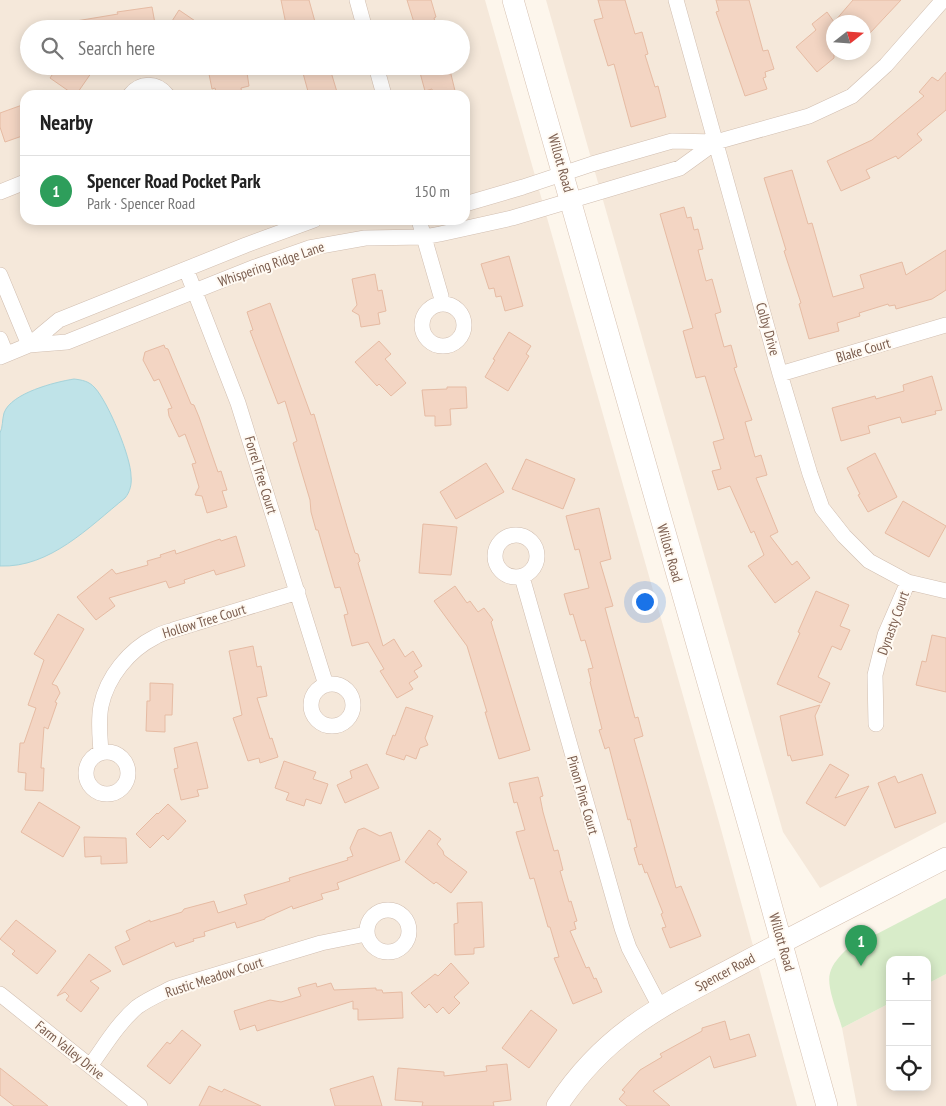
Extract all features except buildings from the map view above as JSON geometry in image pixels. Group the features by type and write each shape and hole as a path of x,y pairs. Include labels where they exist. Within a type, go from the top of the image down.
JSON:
{"main road":[{"name":"Willott Road","path":"513,0 564,173 827,1106"},
{"name":"Spencer Road","path":"557,1106 571,1085 605,1048 632,1025 660,1007 782,941 946,858"}],"street":[{"path":"357,0 363,20"},
{"name":"Colby Drive","path":"676,0 780,374 822,508 844,536 869,562 908,582 946,591"},
{"name":"Whispering Ridge Lane","path":"470,203 672,141 716,142 809,116 852,96 886,65 943,0"},
{"path":"378,75 383,90"},
{"path":"134,90 146,85 162,90"},
{"name":"Whispering Ridge Lane","path":"28,345 67,342 309,248 365,238 424,237 512,218 680,168 716,142"},
{"path":"0,192 20,184"},
{"name":"Whispering Ridge Lane","path":"3,356 28,345 59,320 246,244 300,225"},
{"path":"420,225 441,296 441,304"},
{"name":"Forrel Tree Court","path":"186,269 238,403 326,684"},
{"path":"0,275 28,345"},
{"name":"Blake Court","path":"780,374 946,326"},
{"path":"0,339 3,356"},
{"name":"Pinon Pine Court","path":"522,577 622,928 629,948 660,1007"},
{"name":"Dynasty Court","path":"876,724 875,675 885,635 908,582"},
{"name":"Hollow Tree Court","path":"101,752 99,728 101,705 118,668 136,649 155,637 173,630 298,592"},
{"name":"Rustic Meadow Court","path":"90,1066 122,1024 137,1008 155,996 172,988 321,943 366,934"},
{"name":"Farm Valley Drive","path":"0,994 140,1106"}],"shaded area":[{"path":"0,0 485,0 719,822 797,1106 0,1106"},
{"path":"546,0 946,0 946,822 820,888 783,832"},
{"path":"946,974 946,1106 857,1106 842,1028 886,1005 886,1091 931,1091 931,982"}],"green space":[{"path":"946,898 946,974 931,982 931,956 886,956 886,1005 842,1028 833,1000 829,979 832,966 846,950"}],"water":[{"path":"74,379 85,381 93,386 112,417 123,443 130,467 131,482 129,491 125,498 68,544 36,560 18,565 0,566 0,433 4,413 8,406 24,394 45,386"}],"place":[{"name":"Spencer Road Pocket Park","path":"861,966"}]}
